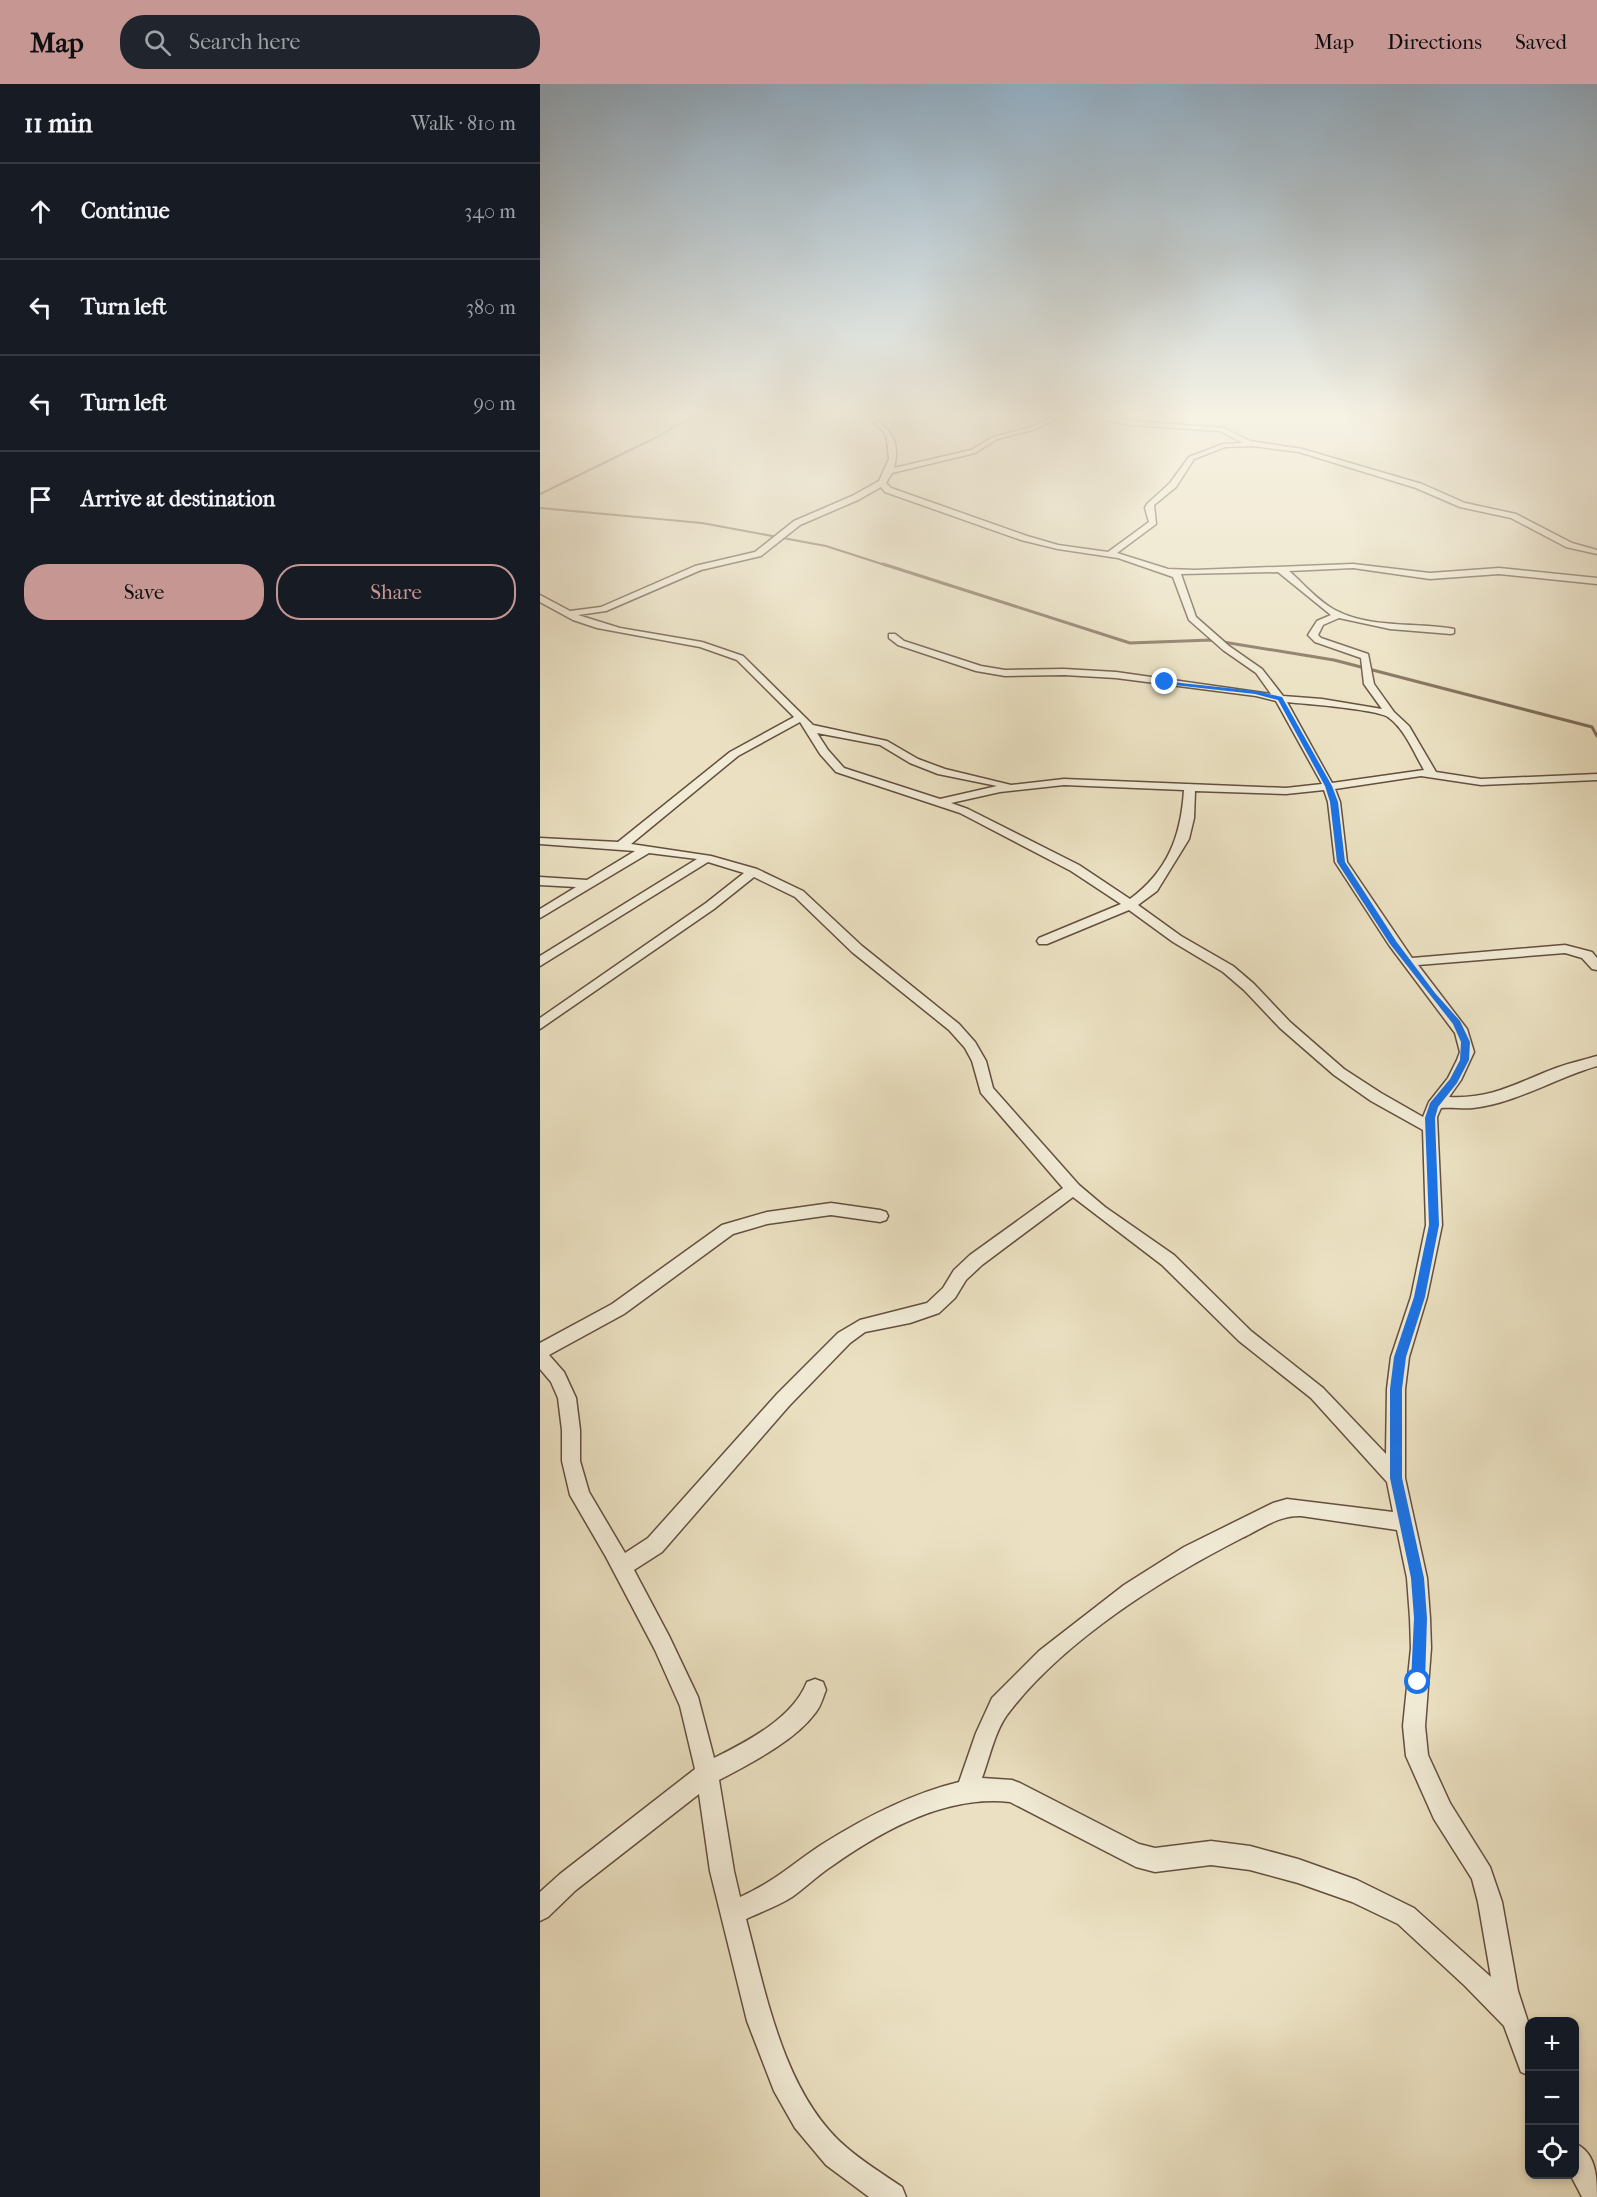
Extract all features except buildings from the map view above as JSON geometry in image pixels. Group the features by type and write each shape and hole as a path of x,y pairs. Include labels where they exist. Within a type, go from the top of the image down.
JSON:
{"street":[{"path":"569,614 603,609 710,564 758,554 797,523 821,513"},
{"path":"951,513 1024,538 1058,547 1109,555 1171,571 1195,573 1353,566 1446,576 1499,571 1597,581"},
{"path":"1109,555 1153,522 1150,513"},
{"path":"1505,513 1531,523 1569,545 1597,552"},
{"path":"1278,568 1292,577 1328,609 1342,615 1397,626 1451,631"},
{"path":"1171,571 1177,575 1192,618 1226,648 1260,671 1280,699 1328,786 1334,802 1341,862 1358,891 1432,995 1457,1023 1466,1042 1464,1060 1454,1080 1432,1110 1429,1127 1434,1225 1419,1297 1400,1357 1396,1389 1396,1478 1417,1578 1421,1648 1414,1726 1417,1756 1442,1811 1482,1875 1490,1902 1506,1991 1525,2049"},
{"path":"540,598 582,621 727,652 740,658 810,728 824,752 840,770 942,802 1053,856 1130,905 1177,939 1228,969 1292,1031 1339,1072 1376,1097 1429,1127"},
{"path":"1342,615 1320,622 1315,627 1313,635 1318,640 1365,656 1369,684 1390,714 1413,738 1432,774"},
{"path":"892,636 901,643 984,670 1012,674 1064,672 1116,675 1189,686 1246,691 1280,699 1342,705 1390,714"},
{"path":"621,846 740,749 800,718"},
{"path":"810,728 886,744 914,761 950,775 983,779 1012,787"},
{"path":"942,802 1012,787 1064,782 1286,791 1398,775 1432,774 1481,782 1597,777"},
{"path":"1043,941 1130,905 1153,888 1183,839 1188,818 1190,788"},
{"path":"540,841 621,846 707,858 753,872 799,894 857,950 954,1027 974,1053 986,1089 1073,1189 1098,1211 1168,1260 1245,1336 1317,1394 1396,1478"},
{"path":"540,914 645,850"},
{"path":"540,962 707,858"},
{"path":"540,1025 710,906 753,872"},
{"path":"540,880 588,884"},
{"path":"1409,962 1565,949 1587,956 1597,966"},
{"path":"1437,1102 1472,1103 1488,1100 1524,1088 1562,1071 1597,1061"},
{"path":"622,1567 655,1545 783,1400 844,1338 860,1327 910,1316 933,1308 949,1293 960,1275 976,1260 1073,1189"},
{"path":"540,1351 618,1309 728,1229 767,1218 831,1209 880,1216"},
{"path":"540,1357 558,1377 567,1398 572,1461 580,1495 622,1567 662,1643 690,1705 707,1774 722,1871 760,2020 783,2082 804,2118 835,2156 892,2197"},
{"path":"967,1790 987,1733 1000,1706 1017,1686 1086,1624 1191,1554 1280,1509 1291,1506 1406,1523"},
{"path":"540,1909 568,1882 707,1774 748,1753 795,1719 810,1703 815,1690"},
{"path":"733,1913 781,1889 829,1854 878,1824 967,1790 995,1787 1012,1791 1146,1858 1169,1860 1211,1853 1250,1858 1298,1871 1357,1892 1406,1916 1474,1977 1514,2019"},
{"path":"1579,2163 1597,2197"}],"waterway":[{"path":"590,513 702,523 826,546 888,566"},
{"path":"883,564 1130,643 1211,640 1334,660 1592,727 1597,736"}],"route":[{"path":"1165,682 1256,693 1280,699 1328,786 1334,802 1341,862 1393,942 1432,995 1457,1023 1466,1042 1467,1052 1464,1060 1454,1080 1434,1106 1430,1118 1434,1225 1419,1297 1400,1357 1396,1389 1396,1478 1417,1578 1421,1648 1418,1682"}]}
